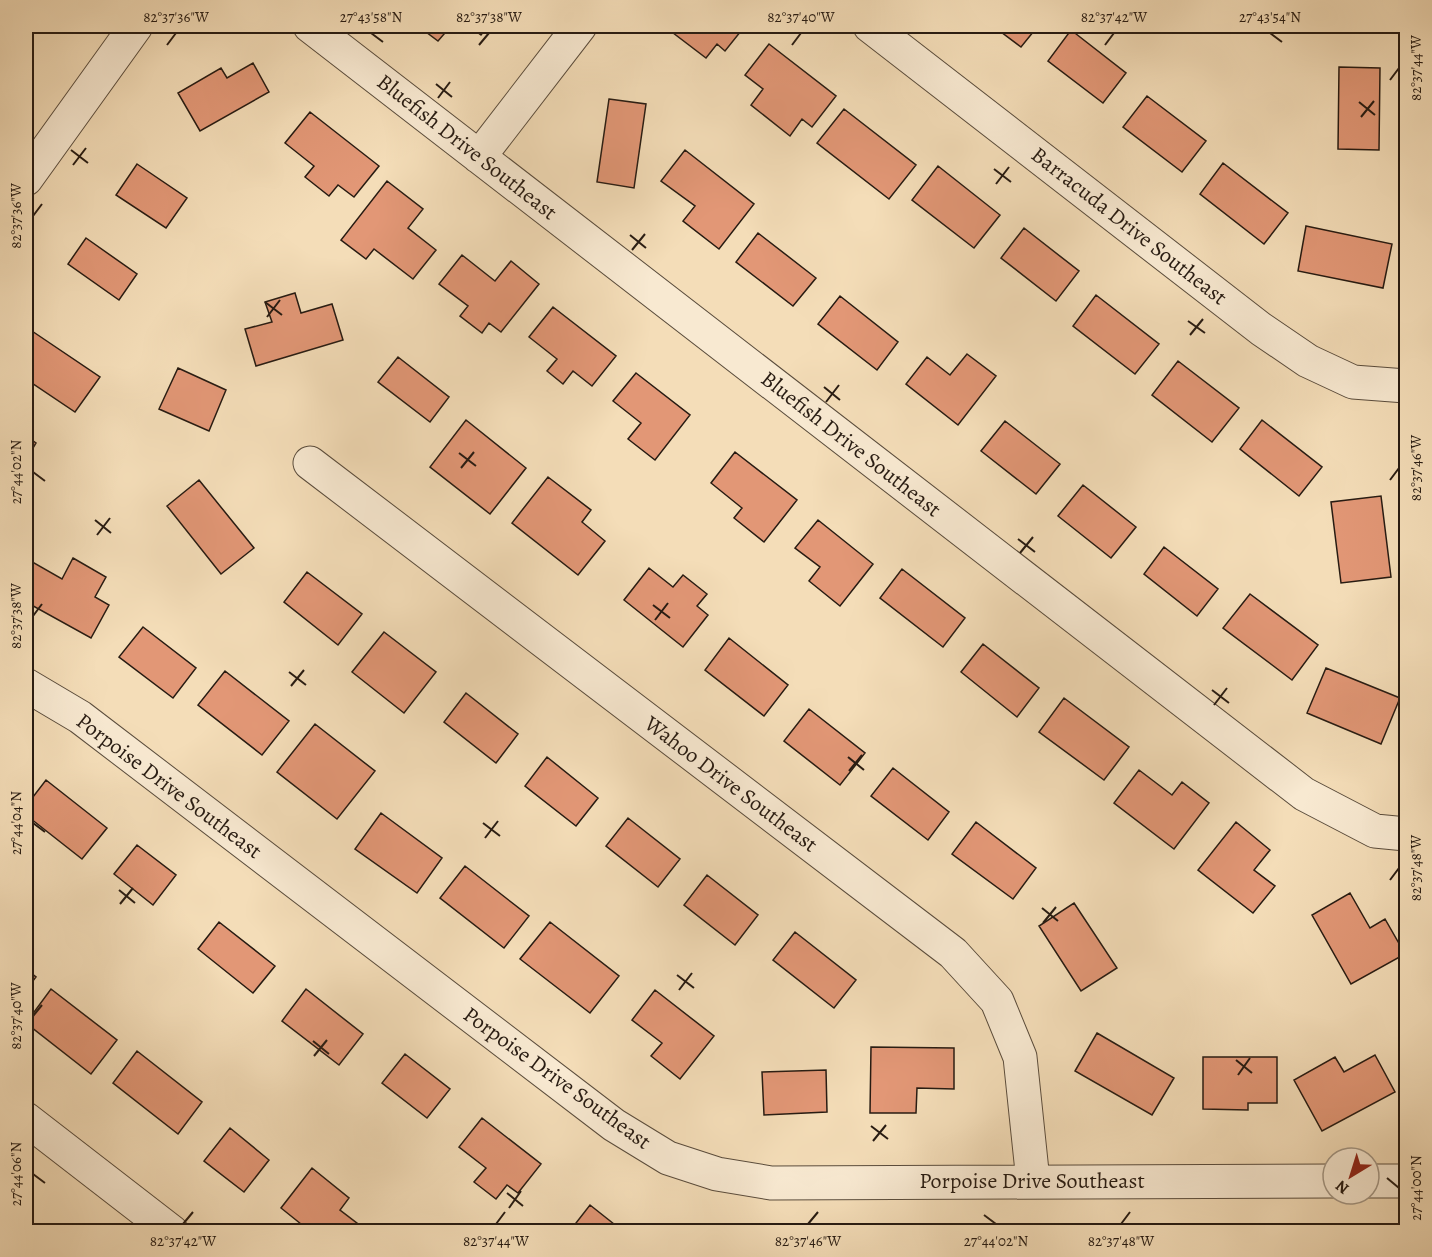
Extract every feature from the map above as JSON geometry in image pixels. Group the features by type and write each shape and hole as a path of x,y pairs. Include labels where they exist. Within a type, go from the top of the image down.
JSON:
{"street":[{"path":"26,179 136,26"},
{"name":"Bluefish Drive Southeast","path":"310,26 1304,794 1375,831 1407,834"},
{"path":"479,157 580,26"},
{"name":"Barracuda Drive Southeast","path":"870,26 1261,329 1308,361 1353,382 1407,386"},
{"name":"Wahoo Drive Southeast","path":"310,464 953,953 997,1001 1020,1057 1033,1181"},
{"name":"Porpoise Drive Southeast","path":"26,685 80,717 614,1125 668,1158 717,1174 771,1182 1321,1181"},
{"path":"26,1119 172,1232"},
{"path":"1381,1180 1407,1180"}],"building":[{"path":"418,26 451,26 438,41"},
{"path":"469,26 488,26 481,35"},
{"path":"664,26 745,26 725,51 717,44 706,58"},
{"path":"993,26 1038,26 1021,47"},
{"path":"1312,26 1354,26 1354,32 1312,31"},
{"path":"1071,30 1126,73 1103,103 1048,61"},
{"path":"769,44 836,96 812,127 802,119 790,136 751,105 763,89 745,75"},
{"path":"253,63 269,92 200,131 178,93 221,68 227,78"},
{"path":"1339,67 1380,68 1379,150 1338,149"},
{"path":"1147,96 1206,141 1182,172 1123,127"},
{"path":"609,99 646,104 634,188 597,182"},
{"path":"844,109 916,165 889,199 817,143"},
{"path":"310,112 379,166 354,197 338,185 329,196 305,177 314,166 285,143"},
{"path":"685,150 754,204 719,249 683,221 695,206 661,181"},
{"path":"1223,163 1288,213 1264,244 1200,194"},
{"path":"137,164 187,198 166,228 116,195"},
{"path":"938,166 1000,215 974,248 912,200"},
{"path":"387,181 423,209 408,228 436,250 413,279 374,249 366,259 341,240"},
{"path":"1306,226 1392,244 1383,288 1298,271"},
{"path":"1024,228 1079,271 1056,301 1001,258"},
{"path":"758,233 816,278 793,306 736,262"},
{"path":"86,238 137,274 119,300 68,264"},
{"path":"462,255 495,281 511,261 539,284 501,332 489,323 482,333 460,316 468,306 439,284"},
{"path":"295,293 301,313 332,304 343,340 256,366 245,329 272,322 265,302"},
{"path":"1096,295 1159,344 1135,374 1073,326"},
{"path":"840,296 898,342 877,370 818,324"},
{"path":"553,307 616,356 592,386 573,371 563,384 547,371 557,359 529,337"},
{"path":"26,327 100,377 75,412 26,379"},
{"path":"967,354 996,376 958,425 906,384 927,357 950,375"},
{"path":"398,357 449,397 430,422 378,382"},
{"path":"1178,361 1239,408 1212,442 1152,395"},
{"path":"178,368 226,390 209,431 159,409"},
{"path":"636,373 690,415 655,460 628,439 641,423 613,401"},
{"path":"466,420 526,468 490,514 430,467"},
{"path":"1262,420 1322,467 1299,496 1240,449"},
{"path":"1005,421 1060,464 1036,494 981,451"},
{"path":"26,436 36,443 26,460"},
{"path":"735,452 797,500 764,542 734,518 742,508 711,483"},
{"path":"548,477 591,510 582,522 605,541 578,575 512,523"},
{"path":"199,480 254,548 221,574 167,506"},
{"path":"1083,485 1136,527 1111,558 1058,516"},
{"path":"1381,496 1391,577 1341,583 1331,502"},
{"path":"818,520 873,564 840,606 809,581 820,567 795,548"},
{"path":"1164,547 1218,589 1197,616 1144,574"},
{"path":"73,558 106,577 95,597 109,605 91,638 26,602 26,567 29,560 62,579"},
{"path":"649,568 673,587 683,575 707,594 697,606 708,615 683,647 624,600"},
{"path":"902,569 965,618 943,647 880,598"},
{"path":"307,572 362,614 338,645 284,602"},
{"path":"1250,594 1318,645 1292,680 1223,628"},
{"path":"143,627 196,668 173,698 119,657"},
{"path":"384,632 436,672 404,713 352,672"},
{"path":"729,638 788,685 764,716 705,670"},
{"path":"983,644 1039,688 1017,717 961,672"},
{"path":"1326,668 1400,698 1381,744 1307,713"},
{"path":"225,671 289,721 262,755 198,705"},
{"path":"466,693 518,734 496,763 444,722"},
{"path":"1064,698 1129,747 1104,780 1039,732"},
{"path":"809,709 865,753 840,785 784,741"},
{"path":"315,724 375,771 337,819 277,772"},
{"path":"547,757 598,798 576,826 525,786"},
{"path":"893,768 949,812 928,840 871,796"},
{"path":"1139,770 1172,795 1182,782 1209,803 1174,849 1114,803"},
{"path":"46,780 107,828 82,859 26,815 26,806"},
{"path":"381,813 442,858 417,893 355,849"},
{"path":"628,818 680,859 658,887 606,846"},
{"path":"976,822 1036,868 1013,899 952,854"},
{"path":"1236,822 1270,850 1254,870 1275,886 1253,913 1198,870"},
{"path":"137,845 176,875 153,905 114,874"},
{"path":"465,866 529,916 504,948 440,898"},
{"path":"707,875 758,915 735,945 684,905"},
{"path":"1350,893 1370,928 1385,919 1405,954 1351,984 1312,915"},
{"path":"1074,903 1117,968 1081,991 1039,926"},
{"path":"219,922 275,966 253,993 198,949"},
{"path":"550,922 619,976 590,1013 520,959"},
{"path":"795,932 856,980 834,1008 773,960"},
{"path":"26,969 36,977 26,990"},
{"path":"51,989 117,1040 91,1074 26,1023"},
{"path":"306,989 363,1034 339,1065 282,1021"},
{"path":"655,990 714,1036 680,1079 651,1056 662,1043 632,1020"},
{"path":"1097,1033 1174,1078 1152,1115 1075,1071"},
{"path":"871,1047 954,1048 954,1089 917,1088 916,1113 870,1113"},
{"path":"137,1051 202,1102 178,1134 113,1083"},
{"path":"405,1054 450,1089 427,1118 382,1083"},
{"path":"1375,1055 1395,1092 1322,1131 1294,1080 1335,1057 1344,1072"},
{"path":"1203,1057 1277,1057 1277,1103 1248,1103 1248,1110 1203,1109"},
{"path":"826,1070 827,1112 764,1115 762,1072"},
{"path":"482,1118 541,1164 518,1193 507,1185 496,1199 474,1182 486,1168 459,1147"},
{"path":"230,1128 269,1160 244,1192 204,1161"},
{"path":"312,1168 349,1198 340,1210 362,1227 358,1232 311,1232 281,1208"},
{"path":"590,1205 624,1232 569,1232"},
{"path":"26,1218 37,1227 34,1232 26,1232"}]}
